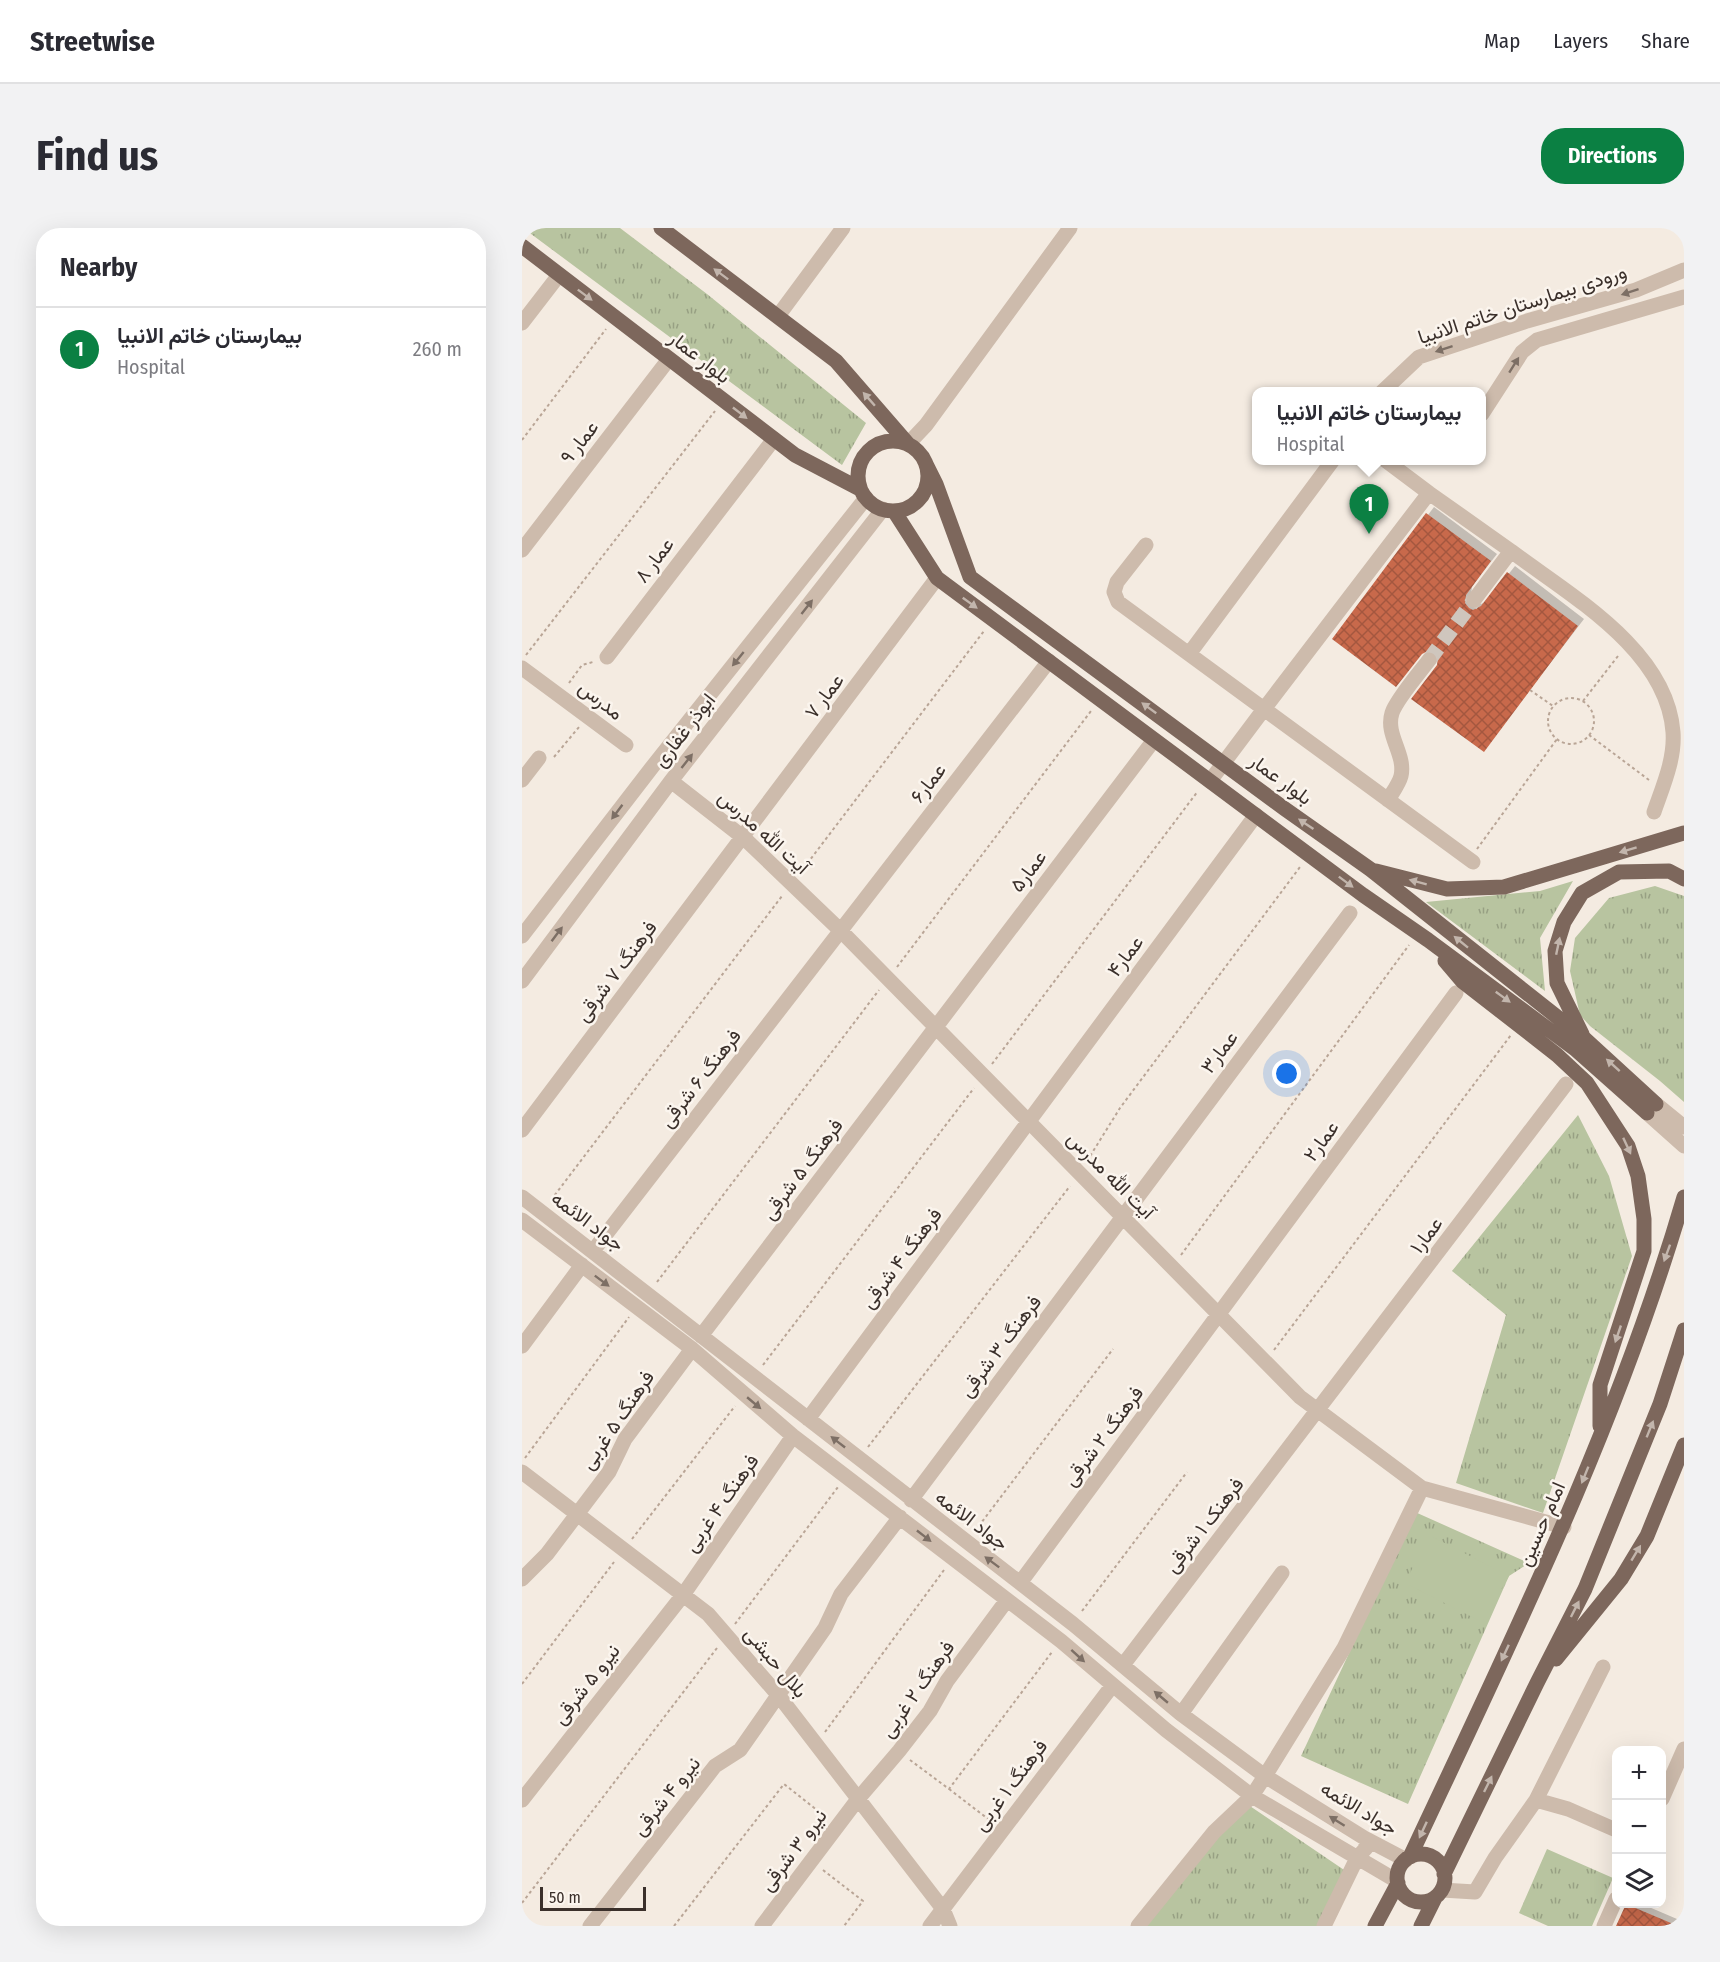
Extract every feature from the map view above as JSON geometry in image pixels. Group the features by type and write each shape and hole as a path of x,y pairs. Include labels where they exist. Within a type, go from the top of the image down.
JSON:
{"main road":[{"name":"بلوار عمار","path":"672,231 836,361 916,452 936,484 970,578 1370,869 1585,1039 1652,1109"},
{"name":"بلوار عمار","path":"522,246 795,455 863,494"},
{"path":"889,510 904,508 914,503 922,495 927,484 927,472 916,452 896,441 884,441 869,450 859,465 858,477 863,494 889,510 938,579 1575,1049 1652,1109"},
{"path":"1370,869 1447,889 1504,886 1684,833"},
{"path":"1585,1039 1557,983 1555,951 1564,922 1582,893 1619,872 1669,872 1684,879"},
{"path":"1423,937 1462,981 1557,1054 1587,1083 1628,1146 1638,1176 1644,1219 1644,1251 1600,1385 1600,1438"},
{"name":"امام حسین","path":"1408,1858 1564,1527 1600,1438 1670,1245 1684,1197"},
{"path":"1444,1874 1585,1589 1660,1404 1684,1330"},
{"path":"1537,1683 1621,1579 1647,1536 1684,1445"},
{"path":"1375,1926 1397,1882 1398,1871 1408,1858 1421,1854 1431,1856 1439,1862 1445,1881 1421,1926"},
{"path":"1397,1882 1407,1898 1416,1902 1426,1902 1438,1894"}],"street":[{"path":"778,316 843,228"},
{"path":"916,452 926,426 1070,228"},
{"name":"ورودی بیمارستان خاتم الانبیا","path":"1387,387 1419,357 1527,321 1594,304 1684,270"},
{"path":"522,323 559,275"},
{"path":"1486,408 1522,352 1537,340 1684,297"},
{"name":"عمار ۹","path":"522,550 669,359"},
{"name":"عمار ۸","path":"607,657 774,439"},
{"path":"1189,654 1329,465"},
{"path":"1392,465 1614,628 1649,666 1667,698 1673,733 1671,762 1654,812"},
{"path":"1210,781 1429,493"},
{"name":"ابوذر غفاری","path":"522,936 863,494"},
{"name":"ابوذر غفاری","path":"522,981 671,781 889,510"},
{"path":"1146,545 1117,582 1114,592 1118,602 1471,861"},
{"path":"1474,600 1511,551"},
{"name":"عمار ۷","path":"744,838 938,579"},
{"path":"1388,800 1401,777 1402,764 1390,721 1392,711 1429,660"},
{"name":"عمار۶","path":"840,931 1049,661"},
{"name":"مدرس","path":"522,668 626,745"},
{"name":"عمار۵","path":"935,1027 1154,740"},
{"path":"522,780 539,758"},
{"name":"آیت الله مدرس","path":"671,781 744,838 840,931 1300,1397 1422,1488 1564,1527"},
{"name":"عمار۴","path":"1028,1121 1256,815"},
{"name":"فرهنگ ۷ شرقی","path":"522,1130 744,838"},
{"name":"عمار۳","path":"1123,1217 1350,913"},
{"name":"فرهنگ ۶ شرقی","path":"593,1251 840,931"},
{"name":"عمار۲","path":"1219,1314 1456,993"},
{"name":"فرهنگ ۵ شرقی","path":"701,1336 935,1027"},
{"name":"عمار۱","path":"1319,1411 1566,1084"},
{"path":"1652,1109 1684,1127"},
{"path":"1652,1109 1684,1146"},
{"name":"فرهنگ ۴ شرقی","path":"808,1419 1028,1121"},
{"name":"جواد الائمه","path":"522,1197 1073,1624 1181,1714 1265,1776 1366,1839 1408,1858"},
{"name":"فرهنگ ۳ شرقی","path":"911,1500 1123,1217"},
{"name":"جواد الائمه","path":"522,1220 692,1350 793,1436 1060,1641 1112,1686 1252,1796 1397,1882"},
{"path":"522,1346 582,1265"},
{"name":"فرهنگ ۲ شرقی","path":"1020,1583 1219,1314"},
{"name":"فرهنگ ۵ غربی","path":"522,1579 547,1554 609,1472 625,1439 692,1350"},
{"name":"فرهنک ۱ شرقی","path":"1123,1665 1319,1411"},
{"name":"فرهنگ ۴ غربی","path":"683,1595 793,1436"},
{"name":"بلال حبشی","path":"522,1472 708,1614 779,1696 942,1909 950,1926"},
{"path":"1138,1926 1214,1832 1252,1796 1265,1776 1344,1647 1422,1488"},
{"name":"نیرو ۴ شرقی","path":"590,1926 715,1766 740,1750 825,1628 841,1594 900,1517"},
{"path":"1181,1714 1282,1574"},
{"name":"نیرو ۵ شرقی","path":"522,1800 683,1595"},
{"name":"فرهنگ ۲ غربی","path":"858,1799 899,1751 1007,1600"},
{"path":"1438,1894 1475,1892 1495,1858 1536,1800 1603,1667"},
{"name":"فرهنگ ۱ غربی","path":"930,1926 1112,1686"},
{"path":"1666,1790 1684,1749"},
{"name":"نیرو ۳ شرقی","path":"762,1926 858,1799"},
{"path":"1536,1800 1568,1809 1612,1828"},
{"path":"1324,1926 1357,1858 1366,1848 1366,1839"},
{"path":"1604,1926 1613,1908"}],"path":[{"path":"522,440 615,317"},
{"path":"522,660 723,400"},
{"path":"542,1212 993,619"},
{"path":"1583,701 1628,643"},
{"path":"560,695 582,665 607,657"},
{"path":"1530,690 1552,706"},
{"path":"1572,698 1583,701 1591,709 1594,720 1592,731 1585,740 1575,744 1563,743 1548,728 1548,716 1552,706 1562,699 1572,698"},
{"path":"648,1294 1100,699"},
{"path":"539,758 555,757 588,716"},
{"path":"1588,735 1662,790"},
{"path":"1471,861 1557,739"},
{"path":"1172,1267 1423,937"},
{"path":"1265,1361 1519,1025"},
{"path":"522,1462 636,1307"},
{"path":"966,1542 1113,1349"},
{"path":"522,1684 744,1394"},
{"path":"1073,1624 1186,1472"},
{"path":"522,1903 846,1476"},
{"path":"816,1744 953,1558"},
{"path":"949,1789 1060,1641"},
{"path":"899,1751 1003,1830"},
{"path":"674,1926 784,1784 837,1826"},
{"path":"811,1861 863,1901 844,1926"}],"green space":[{"path":"523,228 620,228 707,294 866,423 842,465"},
{"path":"1573,881 1540,938 1545,991 1426,902 1540,891"},
{"path":"1655,886 1684,896 1684,1102 1590,1026 1580,1015 1570,971 1575,938 1609,898"},
{"path":"1578,1115 1609,1176 1632,1256 1543,1513 1456,1483 1506,1315 1452,1271"},
{"path":"1415,1512 1529,1563 1509,1576 1408,1804 1301,1756"},
{"path":"1429,1535 1509,1576 1482,1622 1405,1583"},
{"path":"1241,1800 1353,1876 1326,1926 1146,1926"},
{"path":"1547,1849 1612,1878 1592,1926 1548,1926 1519,1913"}],"building":[{"path":"1426,513 1491,561 1466,595 1465,603 1469,608 1473,610 1481,606 1507,572 1578,626 1484,752 1411,699 1437,665 1438,657 1434,652 1430,650 1422,654 1396,687 1332,639"},
{"path":"1624,1908 1635,1908 1678,1926 1616,1926"}],"tunnel":[{"path":"1429,660 1474,600"}],"place":[{"name":"بیمارستان خاتم الانبیا","path":"1369,534"}]}
